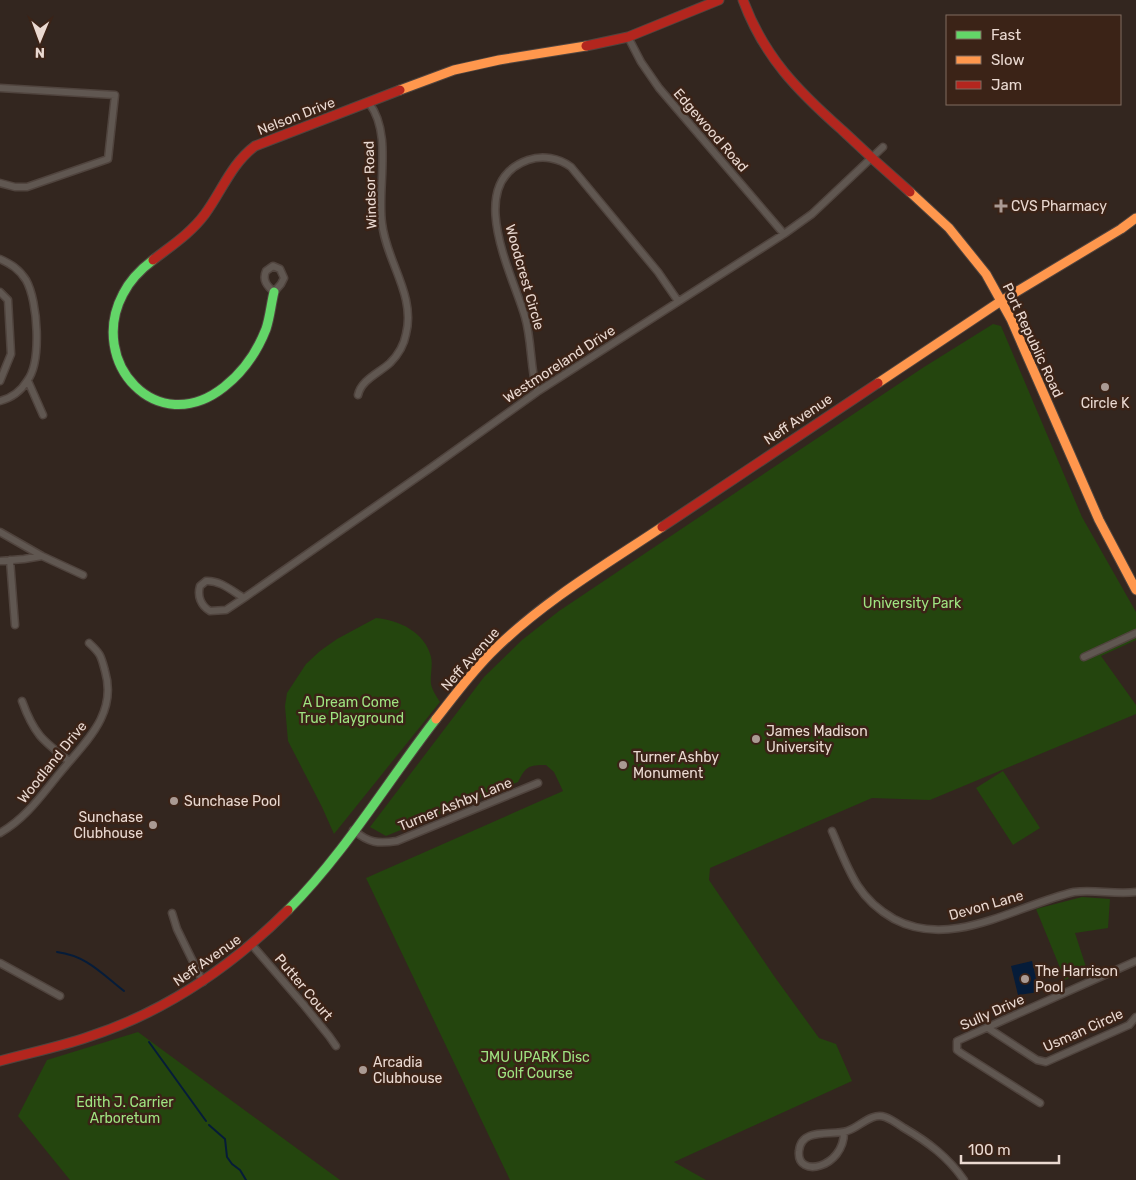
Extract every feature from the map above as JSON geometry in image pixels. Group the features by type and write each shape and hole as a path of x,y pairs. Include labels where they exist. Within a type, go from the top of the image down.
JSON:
{"main road":[{"name":"Nelson Drive","path":"274,292 266,329 252,356 234,379 210,398 184,405 156,401 135,387 122,368 115,350 113,330 117,308 123,294 141,270 178,242 196,225 215,201 237,160 251,148 267,140 454,70 472,65 628,37 719,0"},
{"name":"Port Republic Road","path":"743,0 758,35 786,77 805,97 960,240 986,274 1001,301 1098,520 1136,590"},
{"name":"Neff Avenue","path":"0,1060 68,1043 114,1028 158,1008 203,982 252,945 298,900 354,830 469,678 499,645 531,617 578,583 1001,301 1136,218"}],"street":[{"name":"Edgewood Road","path":"628,37 641,62 659,88 784,234"},
{"path":"0,88 115,95 108,159 27,187 0,183"},
{"name":"Windsor Road","path":"358,395 362,385 390,363 397,354 404,342 409,321 407,300 388,250 383,230 381,215 381,139 376,115 369,103"},
{"name":"Westmoreland Drive","path":"244,598 212,581 203,583 199,589 203,605 208,610 213,612 228,609 244,598 432,468 536,392 784,234 812,214 883,147"},
{"name":"Woodcrest Circle","path":"536,392 526,322 502,250 495,213 496,197 501,182 515,167 531,159 548,158 559,160 574,169 658,272 678,301"},
{"path":"0,258 15,266 27,281 34,301 37,328 36,359 28,381 10,398 0,402"},
{"path":"0,292 8,300 11,354 0,381"},
{"path":"28,381 43,415"},
{"path":"0,532 42,556 83,575"},
{"path":"0,561 42,556"},
{"path":"10,560 15,625"},
{"path":"1084,657 1136,633"},
{"name":"Woodland Drive","path":"0,833 27,812 96,728 104,713 108,696 107,677 100,653 88,643"},
{"path":"22,701 29,721 40,737 69,761"},
{"name":"Turner Ashby Lane","path":"354,830 365,839 381,844 397,841 538,783"},
{"name":"Devon Lane","path":"832,830 854,879 864,894 887,915 918,928 939,930 968,926 1074,892 1091,890 1120,893 1136,892"},
{"path":"172,913 177,929 203,982"},
{"name":"Putter Court","path":"252,945 309,1010 336,1046"},
{"path":"1134,962 1136,970"},
{"name":"Sully Drive","path":"1040,1103 957,1050 957,1041 1134,962"},
{"path":"0,963 60,996"},
{"name":"Usman Circle","path":"988,1028 1037,1060 1046,1062 1129,1025 1136,1017"},
{"path":"844,1132 841,1147 829,1162 819,1167 813,1167 801,1160 799,1148 807,1137 814,1134 844,1132 873,1117 885,1117 936,1149 964,1180"}],"green space":[{"name":"University Park","path":"993,324 1001,326 1082,517 1136,612 1136,640 1101,656 1136,705 1136,714 930,800 872,798 710,868 709,880 774,976 819,1038 836,1044 852,1081 674,1162 706,1180 510,1180 366,878 563,791 554,772 546,765 536,765 526,770 518,782 386,836 370,827 484,677 522,640 559,611 924,367"},
{"name":"A Dream Come True Playground","path":"376,618 393,621 402,625 417,634 423,641 431,657 432,686 440,702 334,834 288,741 285,706 287,693 306,664 320,651 337,639"},
{"path":"1003,771 1040,828 1013,845 976,788"},
{"path":"1082,897 1110,899 1108,928 1075,933 1087,970 1065,980 1036,909"},
{"name":"Edith J. Carrier Arboretum","path":"138,1032 340,1180 70,1180 18,1116 47,1060"}],"water":[{"name":"The Harrison Pool","path":"1032,961 1039,992 1018,995 1011,966"}],"waterway":[{"path":"57,952 85,961 124,991"},
{"path":"149,1042 206,1121"},
{"path":"209,1125 225,1139 227,1157 240,1170 246,1180"}],"traffic: fast":[{"path":"153,260 129,284 123,294 114,320 114,345 121,367 135,386 153,399 175,404 199,401 231,381 254,354 267,324 274,292"},
{"path":"288,910 309,888 347,841 436,719"}],"traffic: slow":[{"path":"400,90 454,70 499,60 586,46"},
{"path":"910,192 949,228 986,274 1011,319 1099,520 1136,590"},
{"path":"878,383 1001,301 1121,229 1136,218"},
{"path":"436,719 479,665 534,615 554,599 662,527"}],"traffic: jam":[{"path":"586,46 628,37 719,0"},
{"path":"743,0 761,39 797,87 826,116 910,192"},
{"path":"153,260 194,227 211,205 239,161 255,146 400,90"},
{"path":"662,527 878,383"},
{"path":"0,1061 88,1037 144,1015 196,986 220,969 288,910"}],"place":[{"name":"CVS Pharmacy","path":"1001,206"},
{"name":"Circle K","path":"1105,387"},
{"name":"James Madison University","path":"756,739"},
{"name":"Turner Ashby Monument","path":"623,765"},
{"name":"Sunchase Pool","path":"174,801"},
{"name":"Sunchase Clubhouse","path":"153,825"},
{"name":"The Harrison Pool","path":"1025,979"},
{"name":"Arcadia Clubhouse","path":"363,1070"}],"park label":[{"name":"JMU UPARK Disc Golf Course","path":"535,1066"}]}
